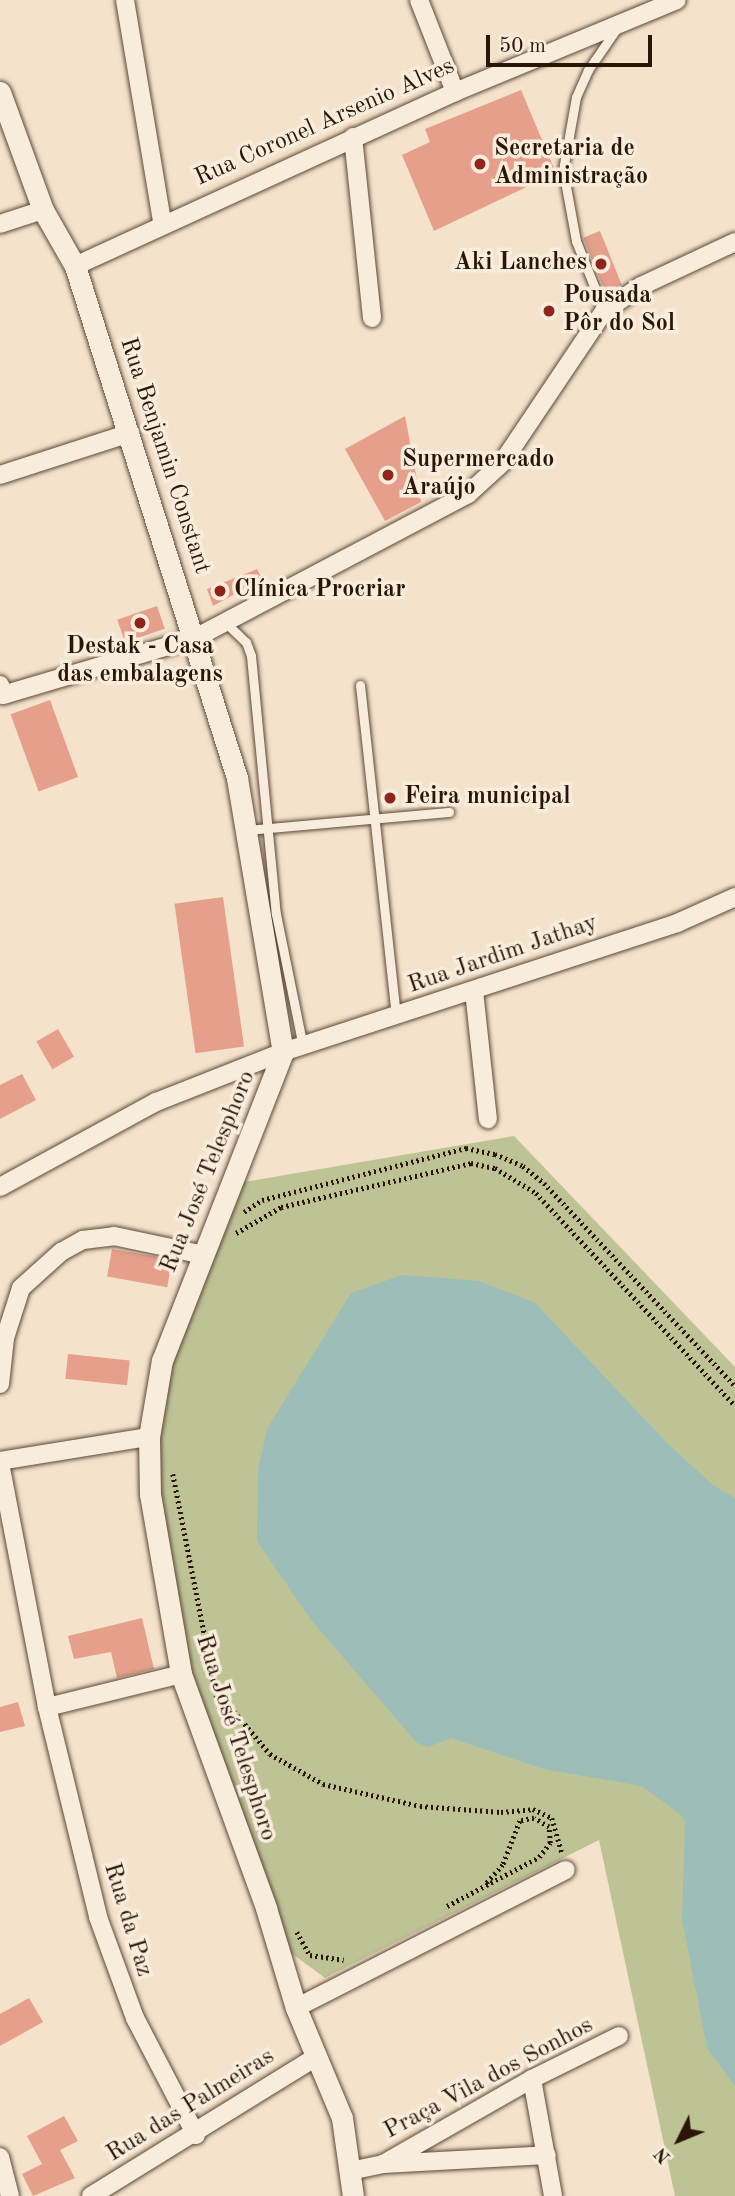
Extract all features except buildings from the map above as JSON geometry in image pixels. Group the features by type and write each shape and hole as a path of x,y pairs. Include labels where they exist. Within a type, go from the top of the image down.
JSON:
{"street":[{"path":"125,0 162,222"},
{"path":"419,0 455,92"},
{"name":"Rua Coronel Arsenio Alves","path":"75,266 162,222 353,137 677,0"},
{"name":"Rua Benjamin Constant","path":"0,92 44,210 75,266 195,638 237,778 256,829 293,1049"},
{"path":"353,137 372,318"},
{"path":"0,224 44,210"},
{"path":"0,685 3,695 195,638 486,481 604,311 641,286 735,242"},
{"path":"0,475 130,433"},
{"name":"Rua Jardim Jathay","path":"0,1187 156,1102 293,1049 677,923 735,897"},
{"path":"474,990 488,1119"},
{"name":"Rua José Telesphoro","path":"293,1049 162,1360 149,1437 150,1494 181,1674 266,1908 296,2008 342,2118 353,2196"},
{"path":"0,1384 5,1338 21,1288 61,1252 83,1240 114,1236 205,1255"},
{"name":"Rua da Paz","path":"149,1437 0,1462 47,1707 75,1832 120,1984 196,2135"},
{"path":"47,1707 181,1674"},
{"path":"296,2008 566,1870"},
{"name":"Praça Vila dos Sonhos","path":"383,2164 532,2079 619,2036"},
{"name":"Rua das Palmeiras","path":"91,2196 196,2135 316,2057"},
{"path":"532,2079 553,2196"},
{"name":"Praça Vila dos Sonhos","path":"350,2171 383,2164 547,2155"},
{"path":"0,2157 10,2196"}],"lane":[{"path":"604,311 576,241 563,170 576,97 588,70 620,23"},
{"path":"226,623 246,642 251,656 256,829 449,812"},
{"path":"360,685 396,1017"}],"path":[{"path":"232,1220 262,1200 466,1148 495,1154 523,1166 544,1183 735,1386"},
{"path":"232,1239 256,1218 281,1208 471,1163 495,1167 536,1194 735,1406"},
{"path":"172,1460 177,1514 212,1685 223,1723"},
{"path":"204,1678 270,1754 323,1784 420,1806 501,1812 533,1809 552,1818 566,1870"},
{"path":"436,1912 539,1857 550,1843 549,1827 534,1818 520,1821 503,1865 485,1885"},
{"path":"293,1924 310,1955 334,1962 351,1959"}],"green space":[{"path":"514,1136 735,1367 735,2196 675,2196 599,1840 325,1978 291,1953 193,1681 155,1486 165,1367 244,1182"}],"water":[{"path":"402,1275 478,1281 534,1302 668,1444 713,1485 735,1498 735,2086 707,2048 682,1919 685,1822 681,1815 642,1786 544,1769 451,1738 428,1747 417,1743 311,1620 257,1541 258,1470 267,1429 351,1293"}],"place":[{"name":"Secretaria de Administração","path":"480,164"},
{"name":"Aki Lanches","path":"601,264"},
{"name":"Pousada Pôr do Sol","path":"549,311"},
{"name":"Supermercado Araújo","path":"388,475"},
{"name":"Clínica Procriar","path":"220,591"},
{"name":"Destak - Casa das embalagens","path":"140,623"},
{"name":"Feira municipal","path":"390,798"}]}
